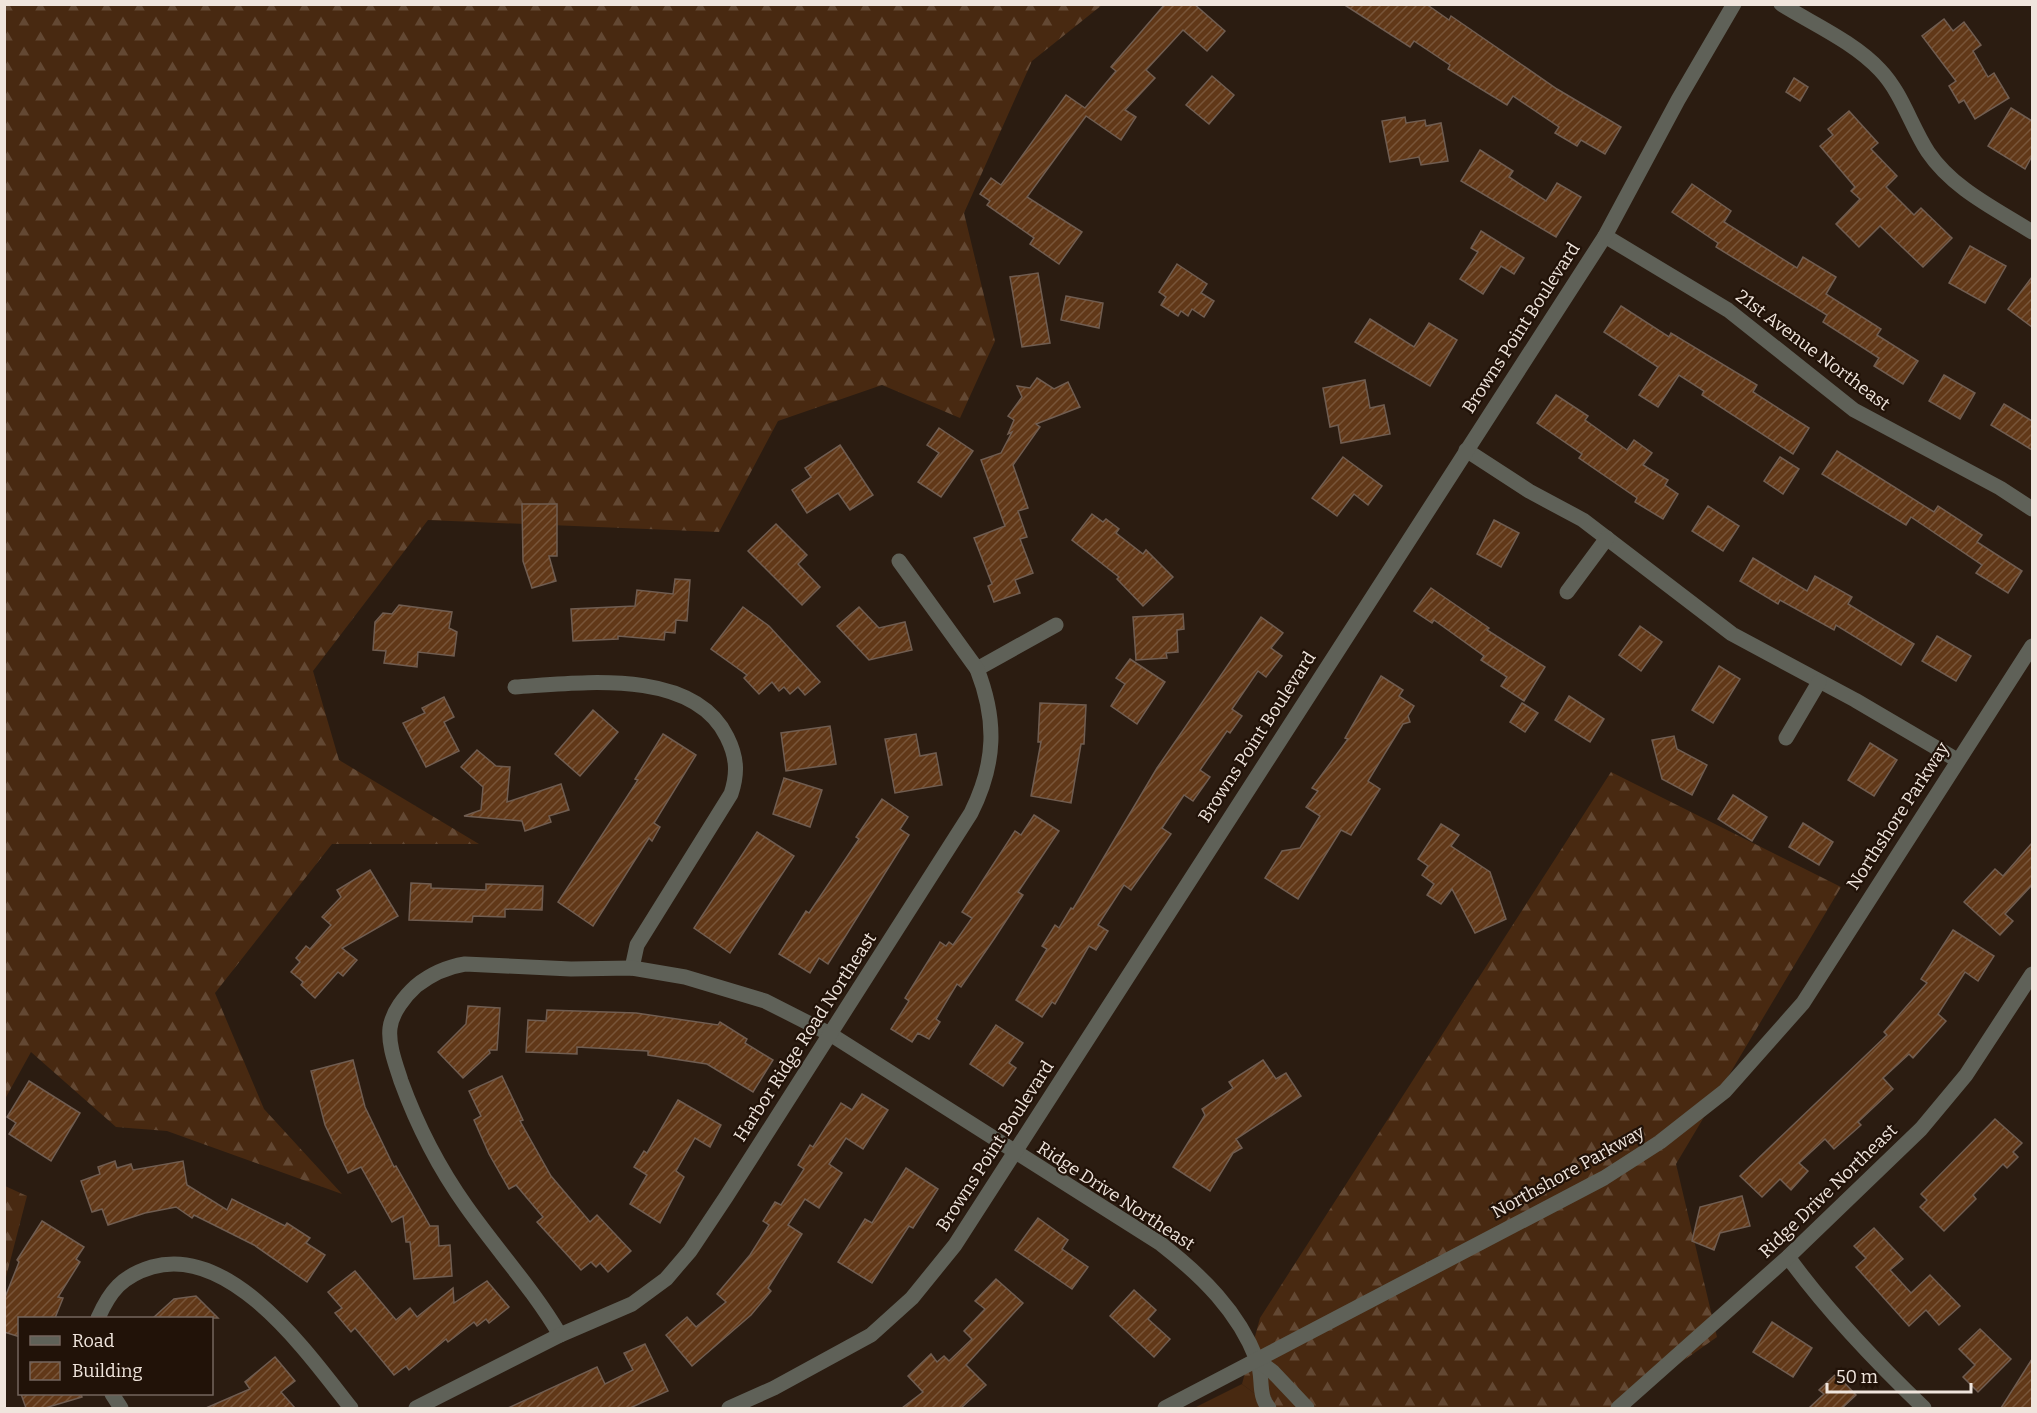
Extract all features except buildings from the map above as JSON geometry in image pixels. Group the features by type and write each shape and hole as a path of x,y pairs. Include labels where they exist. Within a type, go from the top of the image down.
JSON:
{"street":[{"name":"Browns Point Boulevard","path":"729,1408 850,1348 871,1335 912,1298 955,1245 1605,236 1678,99 1734,4"},
{"path":"1781,4 1875,65 1892,86 1938,165 1968,191 2032,232"},
{"name":"21st Avenue Northeast","path":"1605,236 1728,310 1854,410 2000,488 2032,509"},
{"path":"1466,450 1529,491 1583,520 1732,634 1855,700 1957,760"},
{"path":"1567,592 1607,538"},
{"name":"Harbor Ridge Road Northeast","path":"416,1408 560,1335 632,1304 666,1279 696,1242 980,796 989,769 992,729 991,715 977,669 899,561"},
{"path":"977,669 1056,625"},
{"name":"Northshore Parkway","path":"1165,1408 1258,1362 1604,1178 1660,1142 1725,1091 1803,1003 2032,646"},
{"path":"515,687 598,682 658,687 675,692 714,715 732,745 736,780 731,794 637,945 632,968"},
{"path":"1786,738 1819,682"},
{"name":"Ridge Drive Northeast","path":"560,1335 543,1307 466,1206 439,1164 394,1062 389,1030 391,1020 406,994 424,980 452,966 465,964 571,969 632,968 685,977 742,992 765,1001 830,1034 1014,1153 1161,1244 1185,1263 1211,1286 1230,1311 1258,1362 1263,1402 1269,1408"},
{"name":"Ridge Drive Northeast","path":"1620,1408 1788,1257 1921,1129 1966,1075 2031,978"},
{"path":"1788,1257 1813,1291 1889,1374 1924,1408"},
{"path":"98,1317 105,1301 119,1282 138,1271 160,1265 183,1265 212,1273 241,1289 301,1344 351,1408"},
{"name":"Ridge Drive Northeast","path":"1258,1362 1272,1371 1307,1408"},
{"path":"113,1395 121,1408"}],"green space":[{"path":"5,5 1102,5 1032,61 964,213 995,341 960,418 882,385 778,421 719,532 428,520 313,671 339,760 479,844 332,844 215,993 264,1109 342,1194 167,1131 116,1127 31,1052 5,1099"},
{"path":"1611,772 1841,887 1676,1164 1717,1337 1616,1408 1274,1408 1242,1384 1260,1318"},
{"path":"5,1186 27,1196 5,1281"},
{"path":"1242,1384 1274,1408 1194,1408"}]}
